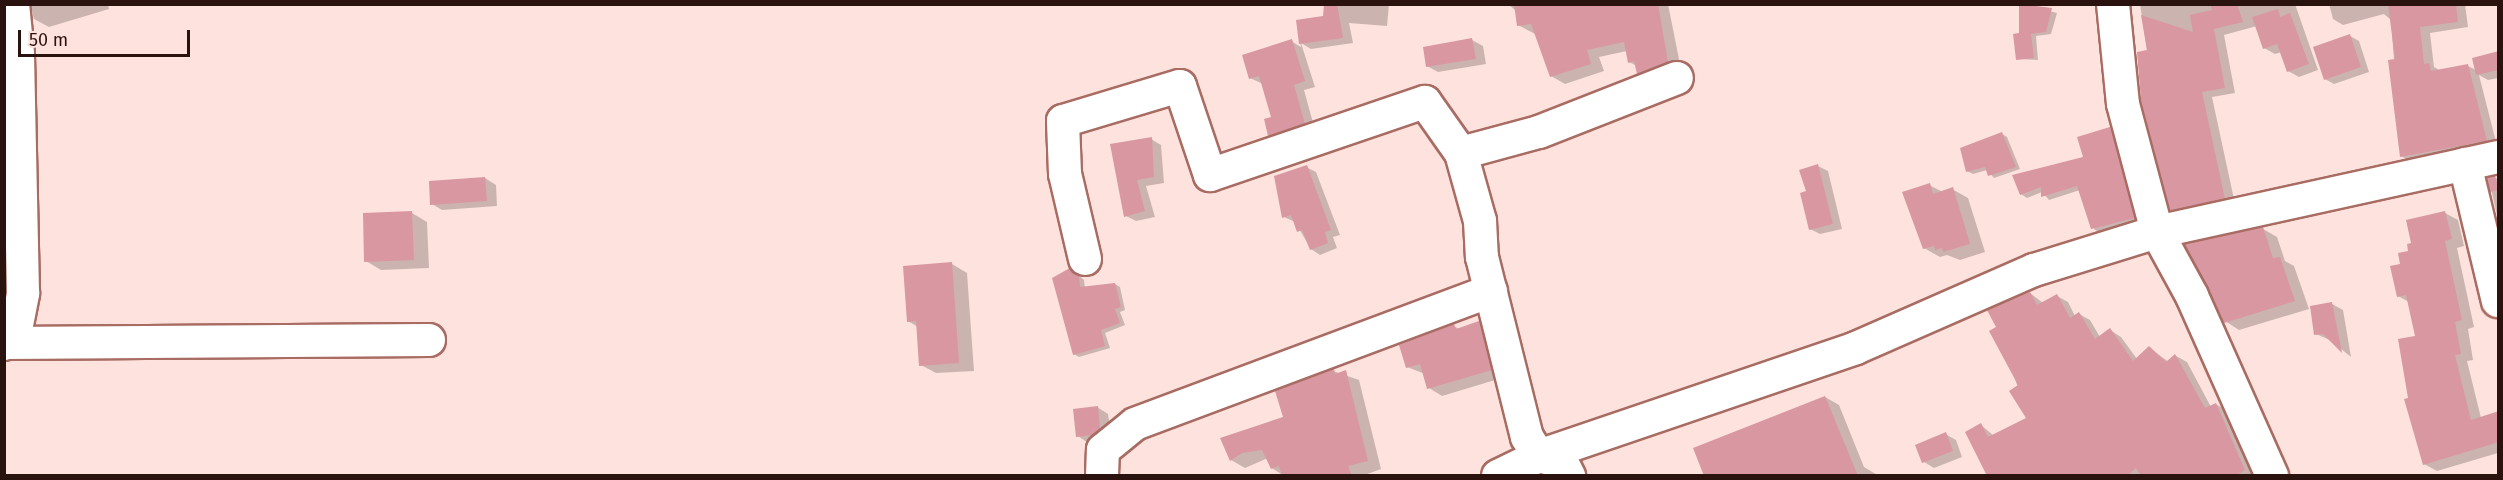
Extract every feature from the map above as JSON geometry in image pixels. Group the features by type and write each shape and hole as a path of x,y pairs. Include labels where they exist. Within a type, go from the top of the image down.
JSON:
{"street":[{"path":"5,344 17,325 24,293 18,54 13,4"},
{"path":"2113,4 2123,104 2157,232 2192,296 2272,476"},
{"path":"1461,153 1539,132 1677,78"},
{"path":"1085,259 1065,174 1063,121 1180,86 1210,175 1425,102 1461,153 1480,221 1482,257 1527,437 1539,456 1562,462 1569,476"},
{"path":"1498,476 1539,456 1856,348 2034,270 2157,232 2499,157"},
{"path":"2465,164 2499,301"},
{"path":"1102,476 1103,450 1135,424 1491,291"},
{"path":"5,344 429,340"}],"building":[{"path":"1324,4 1337,4 1343,38 1299,44 1296,20 1323,16"},
{"path":"1514,4 1658,4 1668,62 1637,74 1634,61 1628,63 1624,42 1587,50 1591,64 1550,77 1531,24 1517,26"},
{"path":"2019,4 2052,8 2046,32 2031,34 2034,58 2016,60 2013,34 2019,33"},
{"path":"2210,4 2237,4 2243,22 2214,29 2225,88 2202,92 2225,199 2170,211 2141,101 2137,52 2147,50 2141,15 2193,32 2190,15 2212,10"},
{"path":"2388,4 2456,4 2458,22 2420,27 2424,64 2429,63 2431,71 2468,64 2487,141 2400,157 2388,60 2395,59"},
{"path":"2278,9 2280,17 2290,13 2309,64 2287,72 2277,44 2263,49 2252,17"},
{"path":"2350,34 2361,67 2324,80 2313,47"},
{"path":"1472,38 1476,59 1426,67 1423,47"},
{"path":"1292,39 1305,81 1294,85 1305,124 1268,136 1264,119 1271,117 1259,76 1249,79 1242,55"},
{"path":"2499,51 2499,70 2476,75 2472,58"},
{"path":"2110,127 2135,218 2091,229 2077,186 2041,197 2041,187 2020,195 2012,175 2083,157 2077,137"},
{"path":"2002,132 2016,167 1988,176 1985,167 1966,172 1960,148"},
{"path":"1152,137 1154,177 1137,180 1145,211 1124,217 1110,144"},
{"path":"1818,164 1833,224 1809,230 1800,193 1806,191 1799,170"},
{"path":"1307,165 1331,230 1325,232 1328,243 1310,250 1302,230 1297,232 1291,215 1282,218 1274,176"},
{"path":"2495,176 2499,190 2490,192 2487,178"},
{"path":"485,177 487,201 430,205 429,181"},
{"path":"1930,183 1933,194 1953,187 1970,244 1943,252 1942,248 1935,250 1934,246 1923,249 1902,192"},
{"path":"412,211 414,260 364,262 363,213"},
{"path":"2445,211 2452,239 2445,241 2462,320 2455,322 2461,354 2455,355 2471,420 2499,411 2499,442 2423,465 2404,399 2408,398 2398,339 2415,336 2406,295 2397,297 2390,266 2400,264 2398,253 2408,251 2407,244 2411,243 2406,220"},
{"path":"2263,227 2273,258 2280,257 2295,301 2224,323 2184,244"},
{"path":"952,262 959,363 919,366 916,321 907,322 903,266"},
{"path":"1070,268 1079,276 1080,287 1115,283 1121,307 1115,309 1120,323 1101,330 1105,346 1073,355 1052,278"},
{"path":"2030,292 2037,305 2057,294 2070,318 2079,312 2095,339 2110,328 2133,361 2149,346 2166,362 2175,354 2205,408 2216,403 2245,470 2235,476 2141,476 2136,468 2127,476 1987,476 1965,432 1981,423 1988,437 2026,418 2009,391 2018,385 1989,331 1996,327 1987,310"},
{"path":"2332,302 2342,353 2323,334 2314,335 2310,306"},
{"path":"1479,321 1492,370 1427,389 1420,364 1406,368 1399,345 1454,324 1456,329"},
{"path":"1334,369 1335,374 1346,370 1368,461 1348,466 1352,476 1282,476 1279,466 1271,469 1262,450 1242,453 1230,461 1220,438 1283,417 1275,391"},
{"path":"1825,396 1858,476 1704,476 1693,448"},
{"path":"1098,406 1100,429 1092,435 1076,437 1073,409"},
{"path":"1946,432 1953,451 1922,463 1915,445"}]}
